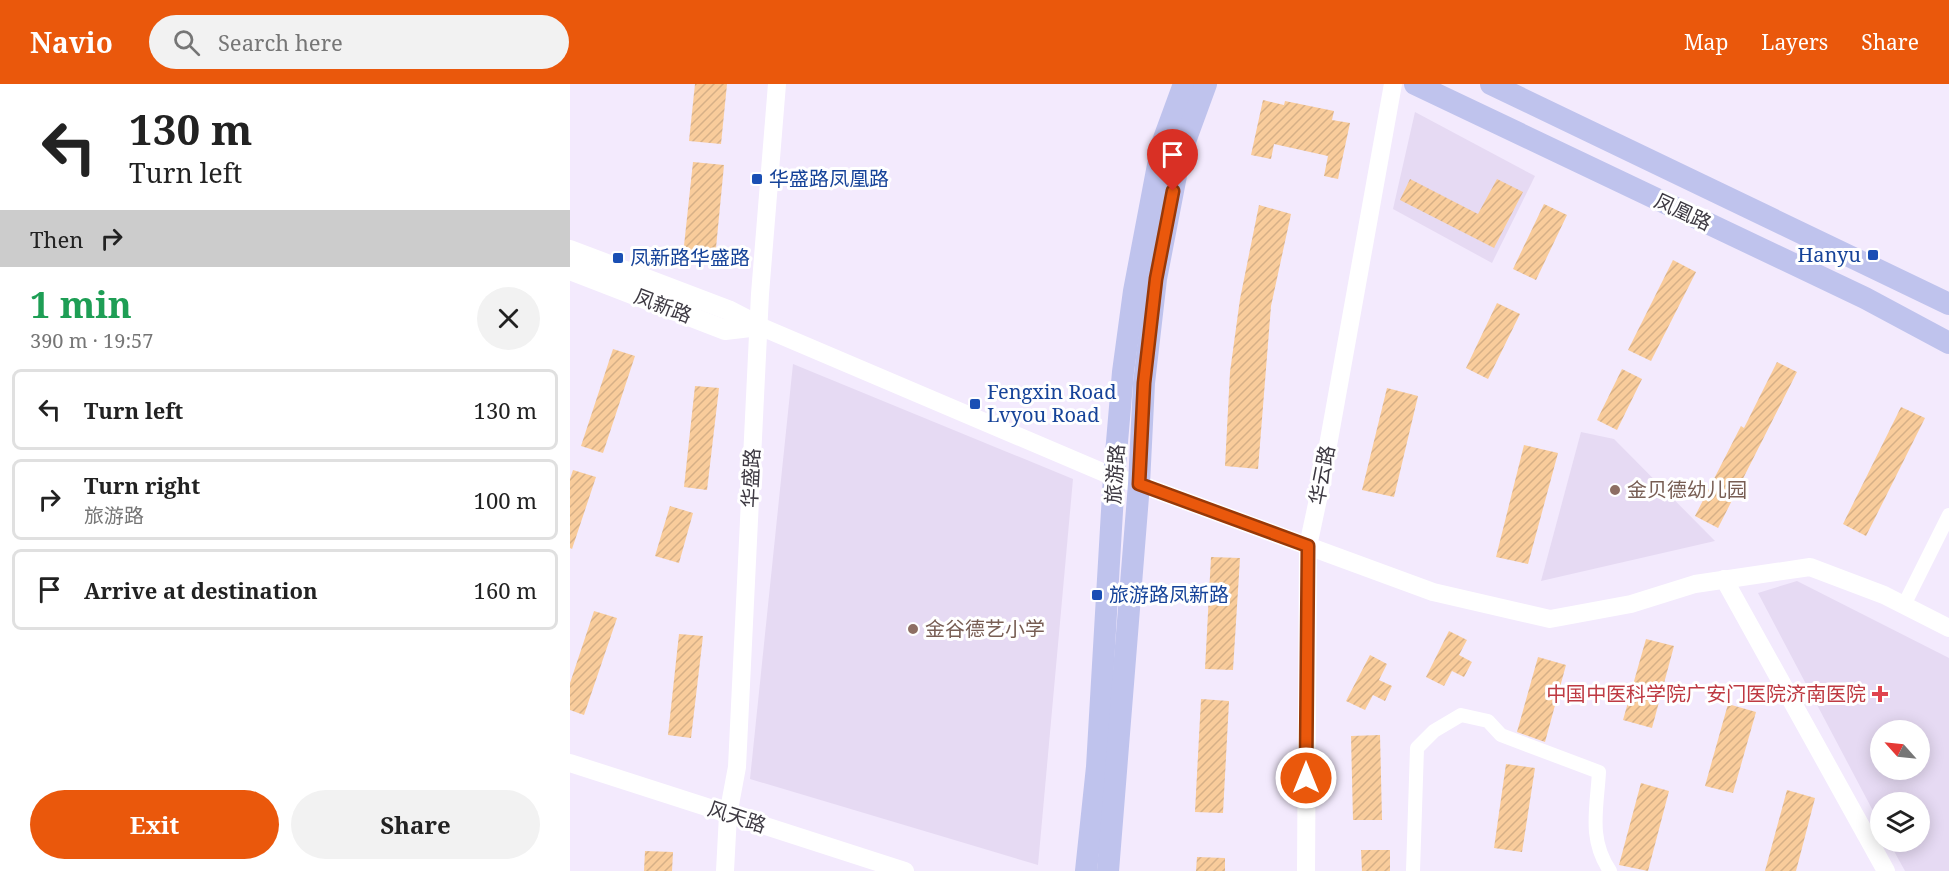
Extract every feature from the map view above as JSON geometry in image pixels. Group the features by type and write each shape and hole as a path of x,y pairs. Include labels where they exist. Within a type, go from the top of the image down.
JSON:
{"main road":[{"name":"旅游路","path":"1086,871 1097,767 1114,477 1123,372 1134,291 1162,144 1184,84"},
{"name":"旅游路","path":"1108,871 1139,484 1144,383 1156,279 1180,155 1206,84"},
{"name":"凤凰路","path":"1415,84 1865,298 1949,343"},
{"name":"凤凰路","path":"1491,84 1949,304"},
{"path":"570,250 728,310 759,327"},
{"name":"凤新路","path":"570,270 725,330 759,327"}],"street":[{"name":"华盛路","path":"725,871 728,815 737,767 759,327 777,84"},
{"name":"华云路","path":"1306,871 1308,546 1393,84"},
{"path":"759,327 1114,477 1139,484 1433,592 1550,619 1631,604 1695,584 1810,567 1884,595 1949,628"},
{"path":"1904,605 1949,515"},
{"path":"1724,579 1886,871"},
{"path":"1413,871 1418,748 1434,731 1461,716 1488,721 1501,735 1599,772 1595,813 1596,842 1610,871"},
{"name":"风天路","path":"570,763 904,871"}],"shaded area":[{"path":"1415,112 1535,176 1492,263 1393,209"},
{"name":"金谷德艺小学","path":"793,364 1073,479 1038,865 750,779"},
{"name":"金贝德幼儿园","path":"1581,432 1614,439 1715,541 1541,581"},
{"name":"中国中医科学院广安门医院济南医院","path":"1797,581 1949,658 1949,871 1905,871 1895,852 1930,852 1930,792 1870,792 1870,805 1758,593"}],"building":[{"path":"695,84 727,84 721,144 689,141"},
{"path":"1263,100 1284,105 1285,101 1334,111 1332,120 1350,123 1338,179 1324,176 1328,156 1274,144 1271,159 1251,155"},
{"path":"693,162 724,165 715,258 683,255"},
{"path":"1410,179 1478,214 1497,179 1523,192 1494,248 1400,200"},
{"path":"1544,204 1567,215 1536,280 1513,269"},
{"path":"1259,205 1291,214 1271,306 1258,469 1225,466 1230,372 1240,299"},
{"path":"1673,260 1696,272 1651,361 1628,350"},
{"path":"1497,303 1520,314 1488,379 1466,368"},
{"path":"613,349 635,356 603,453 581,446"},
{"path":"1777,362 1797,372 1718,528 1695,516 1741,426 1744,428"},
{"path":"1622,369 1642,379 1617,430 1597,420"},
{"path":"695,386 719,388 707,490 684,487"},
{"path":"1387,388 1418,396 1394,497 1362,490"},
{"path":"1901,407 1925,418 1866,536 1843,524"},
{"path":"1524,445 1558,453 1528,564 1496,557"},
{"path":"573,470 596,477 572,549 570,548 570,479"},
{"path":"670,506 693,513 679,563 655,556"},
{"path":"1211,557 1240,558 1233,670 1205,669"},
{"path":"594,611 617,618 584,715 570,710 570,683"},
{"path":"1449,631 1467,640 1459,655 1472,662 1464,677 1452,671 1444,686 1426,677"},
{"path":"679,634 703,636 691,738 668,735"},
{"path":"1646,639 1674,646 1652,728 1623,720"},
{"path":"1370,655 1387,664 1379,680 1392,686 1385,701 1373,695 1365,710 1346,701"},
{"path":"1538,657 1566,665 1545,742 1517,732"},
{"path":"1201,699 1229,701 1223,813 1195,812"},
{"path":"1728,704 1756,712 1733,793 1705,786"},
{"path":"1380,735 1382,820 1353,820 1351,736"},
{"path":"1506,764 1535,768 1522,852 1494,848"},
{"path":"1641,783 1669,791 1648,871 1619,865"},
{"path":"1787,790 1815,798 1796,871 1765,871"},
{"path":"1361,850 1390,850 1390,871 1362,871"},
{"path":"645,851 673,852 672,871 644,871"},
{"path":"1197,857 1225,858 1225,871 1196,871"}],"place":[{"name":"华盛路凤凰路","path":"757,179"},
{"name":"Hanyu","path":"1873,255"},
{"name":"凤新路华盛路","path":"618,258"},
{"name":"Fengxin Road Lvyou Road","path":"975,404"},
{"name":"金贝德幼儿园","path":"1615,490"},
{"name":"旅游路凤新路","path":"1097,595"},
{"name":"金谷德艺小学","path":"913,629"},
{"name":"中国中医科学院广安门医院济南医院","path":"1880,694"}],"route":[{"path":"1173,191 1156,279 1144,383 1139,484 1308,546 1306,778"}]}
